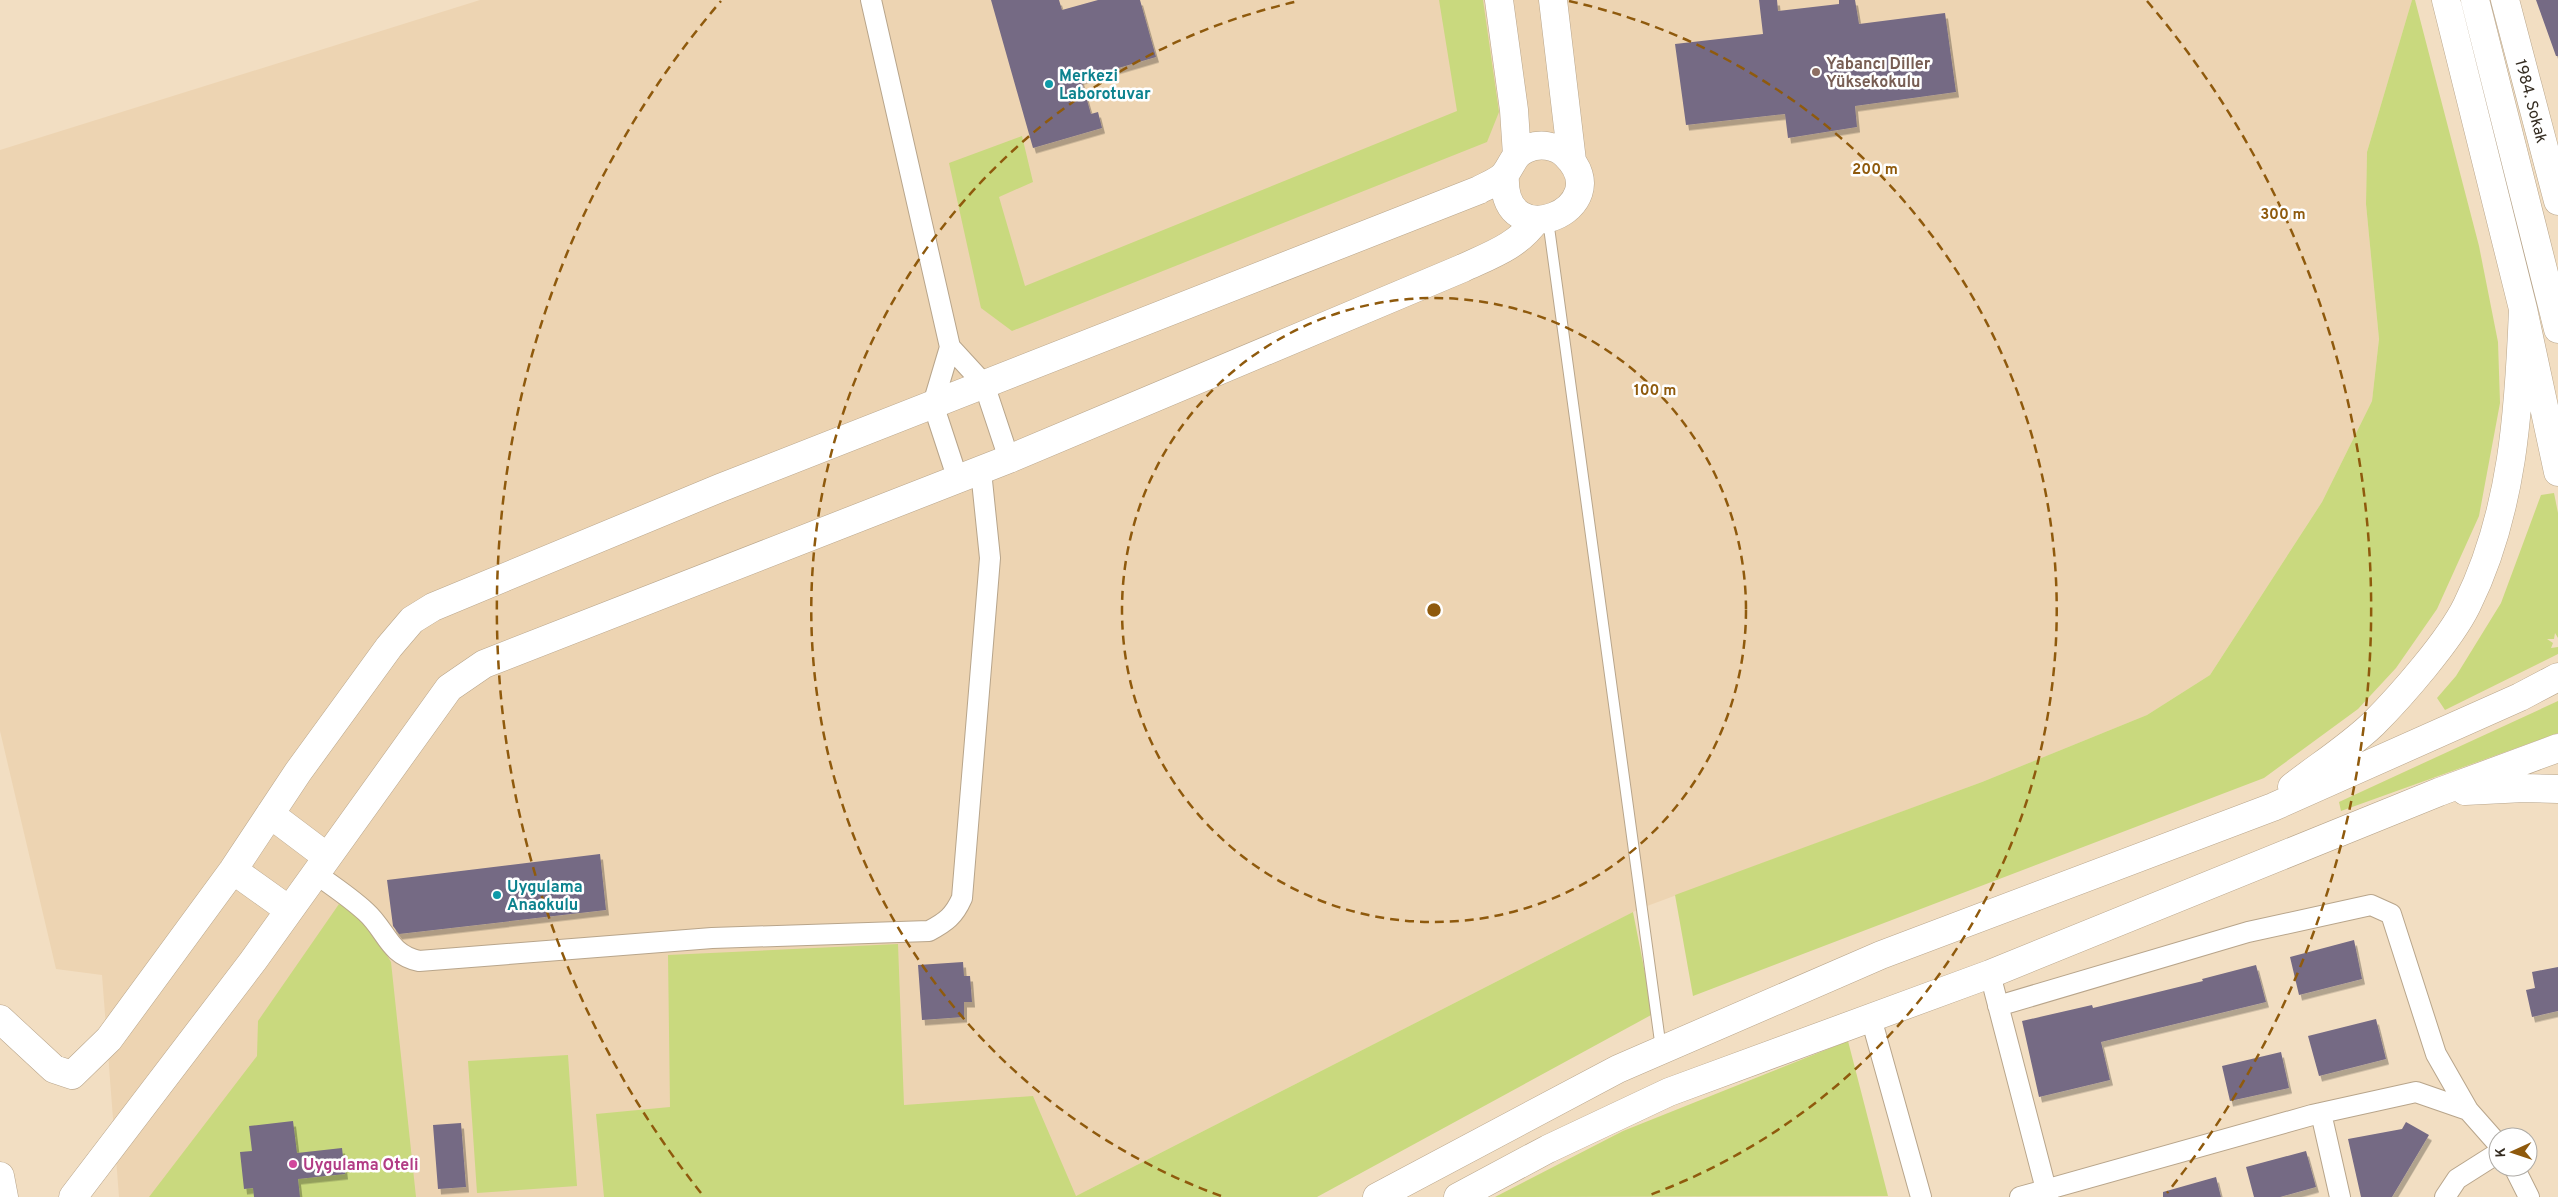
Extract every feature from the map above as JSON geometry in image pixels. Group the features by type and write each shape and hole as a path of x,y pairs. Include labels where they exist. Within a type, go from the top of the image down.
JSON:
{"street":[{"path":"270,814 366,912 394,950 406,958 419,961 712,938 929,931 947,922 956,912 962,898 990,558 969,475 933,404 950,347 871,0"},
{"path":"0,1019 54,1069 72,1075 109,1039 233,870 303,765 412,620 433,607 933,404 1478,190 1511,165 1528,148 1547,146 1564,153 1572,161 1578,173 1579,185 1576,197 1570,208 1560,216 1542,220 1524,216 1511,204 1504,187 1511,165 1514,110 1499,0"},
{"path":"1553,0 1572,161"},
{"path":"2446,0 2523,309 2558,472"},
{"path":"2476,0 2558,329"},
{"name":"1984. Sokak","path":"2505,0 2557,196"},
{"path":"73,1197 253,961 449,688 484,664 1009,459 1463,268 1512,245 1542,220"},
{"path":"2260,812 2372,724 2436,652 2467,606 2496,531 2508,481 2519,392 2523,309"},
{"path":"950,347 984,384 1009,459"},
{"path":"1377,1197 1618,1069 1661,1050 1881,955 2260,812 2520,696 2558,677"},
{"path":"1458,1197 1548,1149 1669,1092 1990,974 2439,792 2558,748"},
{"path":"2439,792 2524,788 2558,789"},
{"path":"233,870 289,910"},
{"path":"1998,1006 2248,932 2371,905 2391,914 2436,1054 2468,1110 2488,1133"},
{"path":"1990,974 2046,1193"},
{"path":"1871,1018 1921,1197"},
{"path":"2020,1197 2046,1193 2321,1113 2416,1092 2468,1110"},
{"path":"2321,1113 2340,1197"},
{"path":"2445,1197 2456,1179 2488,1159"},
{"path":"0,1176 4,1197"},
{"path":"2519,1177 2529,1197"}],"lane":[{"path":"1542,220 1661,1050"}],"shaded area":[{"path":"480,0 2412,0 2367,152 2366,204 2379,339 2372,401 2322,502 2210,675 2147,715 1982,782 1639,909 1074,1197 119,1197 102,975 56,969 0,731 0,150"}],"green space":[{"path":"1439,0 1483,0 1499,112 1487,142 1012,331 981,308 949,163 1022,136 1033,182 999,197 1025,286 1457,111"},
{"path":"2412,0 2415,0 2479,246 2498,342 2500,403 2479,516 2437,609 2396,668 2358,709 2264,778 1693,996 1675,895 1982,782 2147,715 2210,675 2322,502 2372,401 2379,339 2366,204 2367,152"},
{"path":"2554,493 2558,513 2558,638 2555,633 2554,639 2547,639 2553,643 2551,648 2558,647 2558,654 2445,710 2437,698 2456,676 2501,603 2541,495"},
{"path":"2558,701 2558,733 2341,811 2339,802"},
{"path":"339,904 363,917 391,962 416,1197 149,1197 257,1056 258,1021"},
{"path":"1633,912 1653,1014 1317,1197 604,1197 596,1114 670,1107 668,955 898,944 904,1105 1033,1096 1076,1196"},
{"path":"1848,1041 1888,1196 1495,1197 1623,1131"},
{"path":"568,1055 577,1186 477,1193 468,1061"}],"building":[{"name":"Merkezi Laborotuvar","path":"991,0 1059,0 1062,10 1098,0 1140,0 1156,57 1081,79 1091,114 1098,112 1102,128 1033,148"},
{"path":"1759,0 1777,0 1778,11 1839,4 1839,0 1855,0 1859,24 1945,13 1956,92 1855,106 1857,127 1788,138 1785,114 1686,125 1675,44 1763,34"},
{"path":"2536,0 2558,0 2558,56 2556,56"},
{"name":"Uygulama Anaokulu","path":"600,854 606,910 399,934 393,926 387,880"},
{"path":"2354,940 2362,979 2299,995 2290,957"},
{"path":"963,962 964,976 970,976 972,1002 964,1002 964,1017 922,1020 918,965"},
{"path":"2256,965 2266,1002 2101,1042 2110,1080 2039,1097 2022,1021 2092,1005 2093,1008 2203,981 2202,979"},
{"path":"2558,967 2558,1011 2532,1017 2526,990 2535,988 2532,972"},
{"path":"2376,1019 2386,1059 2319,1076 2308,1036"},
{"path":"2281,1052 2289,1088 2230,1101 2222,1066"},
{"name":"Uygulama Oteli","path":"293,1121 297,1153 342,1148 345,1174 298,1179 300,1197 254,1197 253,1188 244,1189 240,1152 252,1151 249,1126"},
{"path":"2406,1122 2429,1135 2392,1197 2361,1197 2348,1139 2402,1129"},
{"path":"461,1123 466,1187 438,1189 433,1125"},
{"path":"2306,1151 2316,1187 2280,1197 2254,1197 2246,1167"},
{"path":"2216,1177 2221,1197 2163,1197 2163,1192"}],"place":[{"name":"Yabancı Diller Yüksekokulu","path":"1816,72"},
{"name":"Merkezi Laborotuvar","path":"1049,84"},
{"name":"Uygulama Anaokulu","path":"497,895"},
{"name":"Uygulama Oteli","path":"293,1164"}]}
